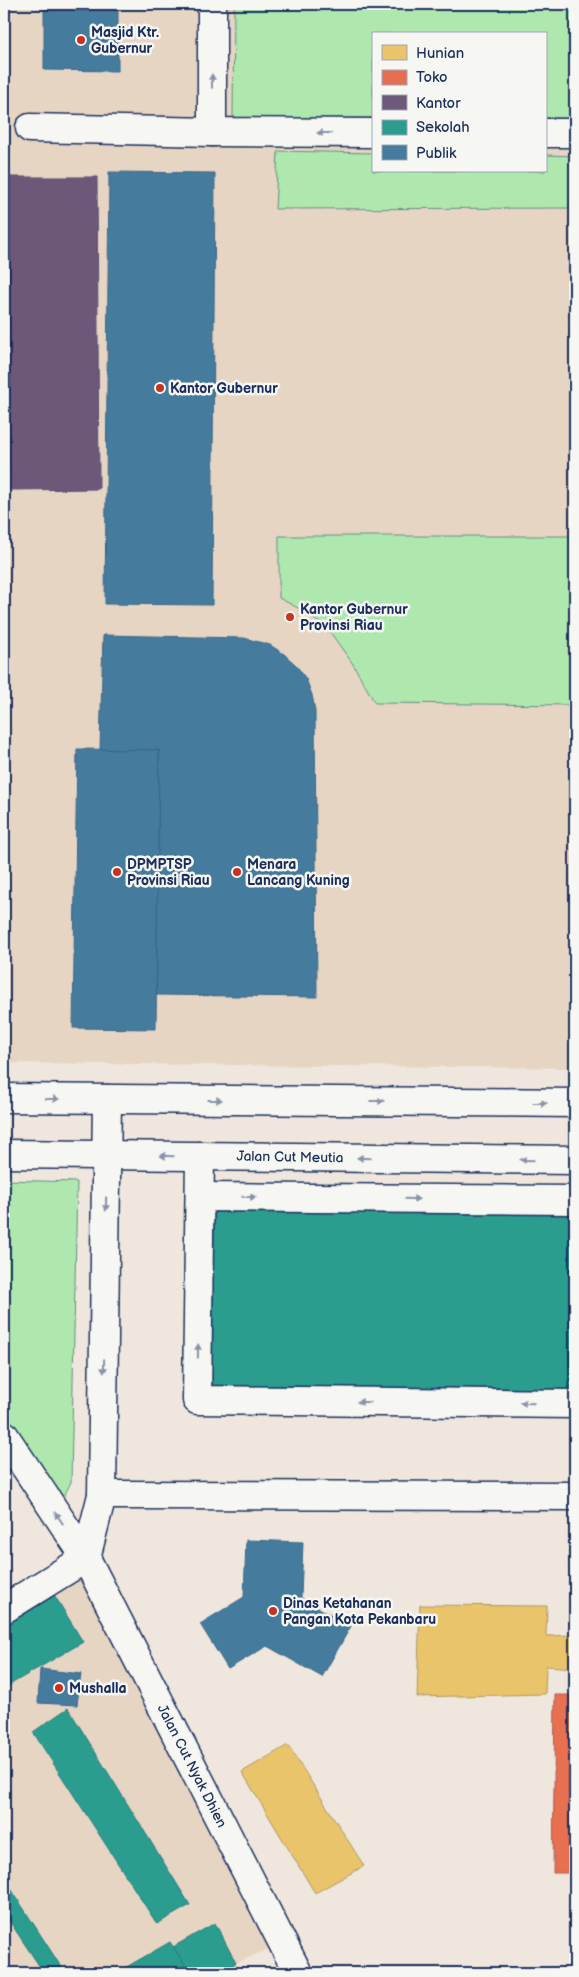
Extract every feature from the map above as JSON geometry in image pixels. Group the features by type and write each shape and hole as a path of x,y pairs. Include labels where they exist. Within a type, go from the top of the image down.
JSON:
{"street":[{"path":"212,4 212,132"},
{"path":"30,128 372,133"},
{"path":"546,133 575,133"},
{"path":"4,1098 575,1103"},
{"path":"4,1609 86,1558 102,1495 107,1099"},
{"name":"Jalan Cut Meutia","path":"4,1154 575,1160"},
{"path":"200,1156 198,1400 575,1404"},
{"path":"200,1197 575,1200"},
{"name":"Jalan Cut Nyak Dhien","path":"4,1435 86,1558 298,1973"},
{"path":"102,1495 575,1496"}],"shaded area":[{"name":"Kantor Gubernur Provinsi Riau","path":"4,4 575,4 575,1068 4,1063"},
{"path":"86,1558 283,1943 236,1963 219,1973 4,1973 4,1609"}],"green space":[{"path":"234,4 575,4 575,118 546,118 546,32 372,32 372,118 233,118"},
{"path":"278,151 372,153 372,172 546,172 546,155 575,156 575,208 275,209"},
{"path":"279,536 575,536 575,705 375,703 353,664 327,628 298,608 279,598"},
{"path":"4,1180 77,1182 71,1482 57,1510 4,1427"}],"building: Hunian":[{"path":"420,1605 547,1606 546,1636 575,1635 575,1668 546,1666 545,1694 417,1697"},
{"path":"288,1745 364,1866 315,1893 242,1772"}],"building: Toko":[{"path":"555,1695 575,1695 575,1873 553,1873"}],"building: Kantor":[{"path":"8,177 97,177 99,489 10,490"}],"building: Sekolah":[{"path":"214,1206 575,1210 575,1394 212,1391"},
{"path":"50,1588 83,1642 4,1688 4,1616"},
{"path":"68,1708 190,1905 157,1924 33,1732"},
{"path":"4,1878 65,1973 44,1973 4,1913"},
{"path":"215,1923 236,1963 219,1973 190,1973 173,1947"},
{"path":"170,1942 190,1973 116,1973"}],"building: Publik":[{"name":"Masjid Ktr. Gubernur","path":"44,10 118,10 118,71 44,70"},
{"name":"Kantor Gubernur","path":"109,172 215,173 212,605 105,604"},
{"name":"Menara Lancang Kuning","path":"103,635 244,638 270,645 284,654 296,665 306,679 315,711 317,997 156,995 159,750 100,750"},
{"name":"DPMPTSP Provinsi Riau","path":"77,749 159,750 156,1029 73,1028"},
{"name":"Dinas Ketahanan Pangan Kota Pekanbaru","path":"246,1540 303,1542 301,1598 351,1626 322,1677 267,1646 228,1669 200,1624 244,1597"},
{"name":"Mushalla","path":"40,1669 81,1674 77,1705 38,1703"}],"place":[{"name":"Masjid Ktr. Gubernur","path":"81,40"},
{"name":"Kantor Gubernur","path":"160,388"},
{"name":"Kantor Gubernur Provinsi Riau","path":"290,617"},
{"name":"DPMPTSP Provinsi Riau","path":"117,872"},
{"name":"Menara Lancang Kuning","path":"237,872"},
{"name":"Dinas Ketahanan Pangan Kota Pekanbaru","path":"273,1611"},
{"name":"Mushalla","path":"59,1688"}]}
